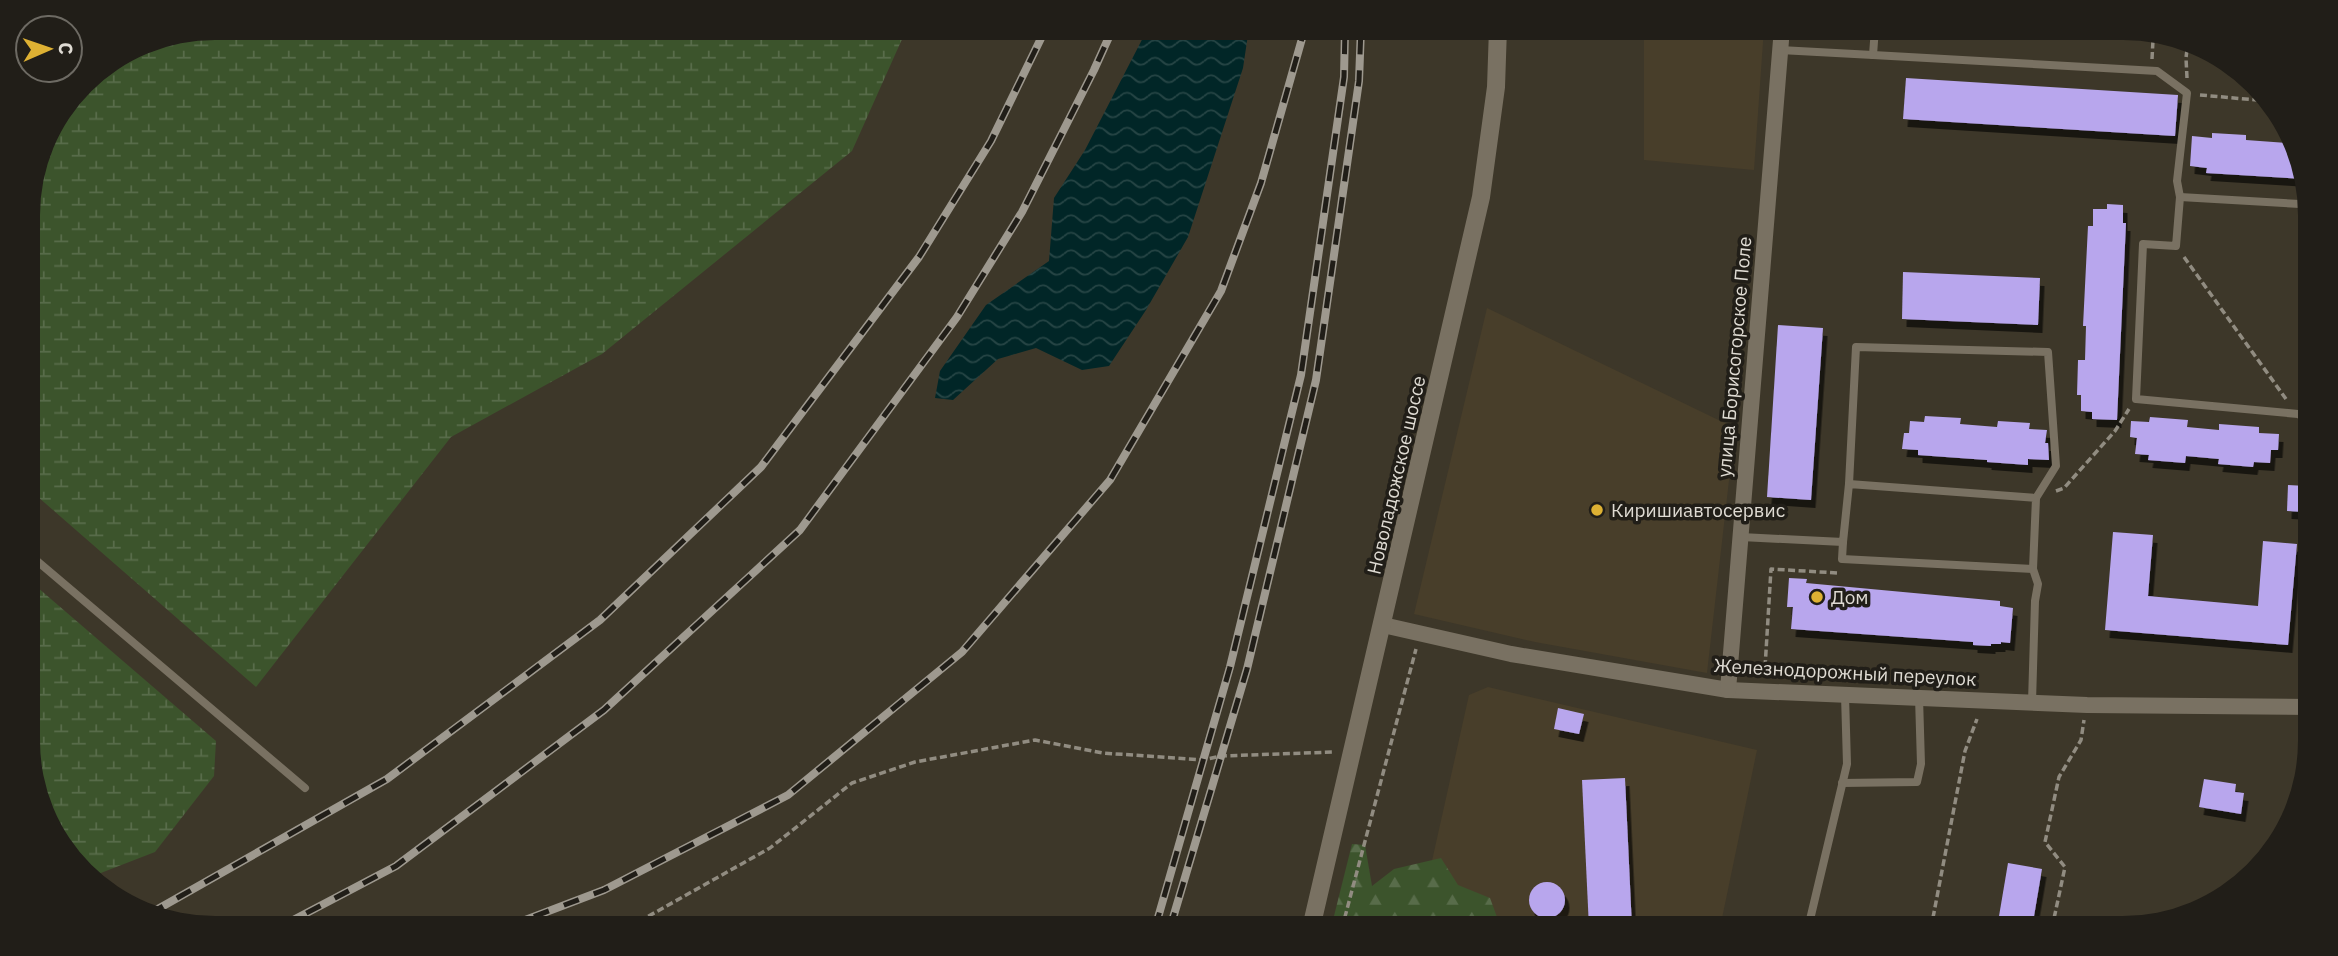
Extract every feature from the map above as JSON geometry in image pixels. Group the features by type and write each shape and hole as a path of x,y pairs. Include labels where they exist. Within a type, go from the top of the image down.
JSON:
{"main road":[{"name":"Новоладожское шоссе","path":"1314,915 1481,197 1496,87 1498,40"}],"street":[{"name":"улица Борисогорское Поле","path":"1728,690 1781,40"},
{"name":"Железнодорожный переулок","path":"1383,625 1511,654 1728,690 2087,705 2298,707"}],"lane":[{"path":"1873,55 1874,40"},
{"path":"1780,50 2157,71 2187,93 2177,181 2179,197 2176,246 2143,244 2136,399 2298,414"},
{"path":"2179,197 2297,204"},
{"path":"2032,702 2035,601 2038,584 2033,569 2036,498 2056,466 2048,352 1856,347 1843,559 2033,569"},
{"path":"1849,484 2036,498"},
{"path":"1741,537 1843,542"},
{"path":"40,564 305,788"},
{"path":"1811,915 1847,764 1845,695"},
{"path":"1842,783 1917,782 1921,764 1919,697"}],"path":[{"path":"2151,70 2153,43"},
{"path":"2187,53 2187,93 2254,100"},
{"path":"2176,246 2298,414"},
{"path":"2036,498 2064,488 2115,431 2136,399"},
{"path":"1838,573 1771,569 1765,668 1978,681"},
{"path":"1345,915 1420,634"},
{"path":"1933,915 1965,751 1983,700"},
{"path":"2055,915 2065,867 2045,842 2059,777 2081,740 2087,705"},
{"path":"650,916 770,848 852,783 915,762 1035,740 1103,753 1203,760 1221,756 1354,752"}],"shaded area":[{"path":"1644,40 1763,40 1754,170 1644,160"},
{"path":"1487,308 1735,428 1707,673 1535,642 1414,614"},
{"path":"1488,687 1757,750 1723,915 1420,915 1469,695"}],"green space":[{"path":"215,40 902,40 852,151 602,354 451,437 256,687 40,499 42,192 54,148 70,118 84,100 109,76 138,58 181,44"},
{"path":"40,590 216,741 214,776 155,852 101,873 84,856 58,818 44,775 40,741"},
{"path":"1352,844 1365,845 1372,886 1394,869 1441,858 1458,885 1490,898 1496,915 1334,915"}],"water":[{"path":"1142,40 1247,40 1243,68 1188,237 1146,310 1109,366 1082,370 1036,348 998,359 953,400 935,398 940,371 986,305 1049,261 1054,198 1085,150"}],"building":[{"path":"1906,78 2178,95 2175,136 1903,119"},
{"path":"2212,133 2246,135 2246,140 2282,143 2294,178 2206,173 2207,168 2190,166 2192,136 2212,138"},
{"path":"2107,204 2123,205 2123,223 2126,223 2117,420 2092,419 2092,412 2081,411 2081,395 2077,395 2078,360 2085,360 2086,326 2083,326 2088,226 2093,226 2093,209 2107,209"},
{"path":"1903,272 2040,278 2038,325 1902,319"},
{"path":"1778,325 1823,328 1811,500 1767,497"},
{"path":"1925,416 1961,418 1960,424 1997,427 1998,421 2030,423 2029,429 2047,430 2045,443 2048,443 2049,460 2028,459 2028,465 1987,462 1918,455 1918,450 1902,449 1904,433 1909,433 1910,421 1924,422"},
{"path":"2150,417 2188,420 2187,427 2219,430 2219,424 2259,427 2259,433 2279,434 2278,450 2271,450 2270,463 2254,462 2253,467 2218,464 2219,459 2186,456 2185,463 2148,460 2149,455 2135,454 2137,438 2130,437 2131,421 2149,422"},
{"path":"2288,485 2298,486 2298,512 2287,511"},
{"path":"2113,532 2153,535 2148,596 2258,606 2263,541 2297,544 2288,645 2105,630"},
{"path":"1789,578 1807,579 1806,583 2000,601 2000,606 2013,608 2010,643 1973,645 1973,642 1791,629 1793,607 1787,607"},
{"path":"1558,708 1584,714 1579,734 1554,729"},
{"path":"1625,778 1631,915 1588,915 1582,780"},
{"path":"2204,779 2236,784 2235,792 2244,793 2241,814 2199,807"},
{"path":"2008,863 2042,869 2034,915 1999,915"},
{"path":"1547,882 1560,887 1565,900 1560,913 1539,915 1534,913 1529,900 1534,887"}],"railway":[{"path":"162,907 387,779 600,620 761,467 919,257 991,141 1040,40"},
{"path":"301,916 396,866 604,710 800,530 957,317 1022,212 1108,40"},
{"path":"536,916 604,890 788,795 962,652 1110,480 1221,291 1261,183 1302,40"},
{"path":"1159,916 1230,667 1301,375 1344,77 1345,40"},
{"path":"1174,916 1247,669 1316,380 1359,81 1361,40"}],"place":[{"name":"Киришиавтосервис","path":"1597,510"},
{"name":"Дом","path":"1817,597"}]}
